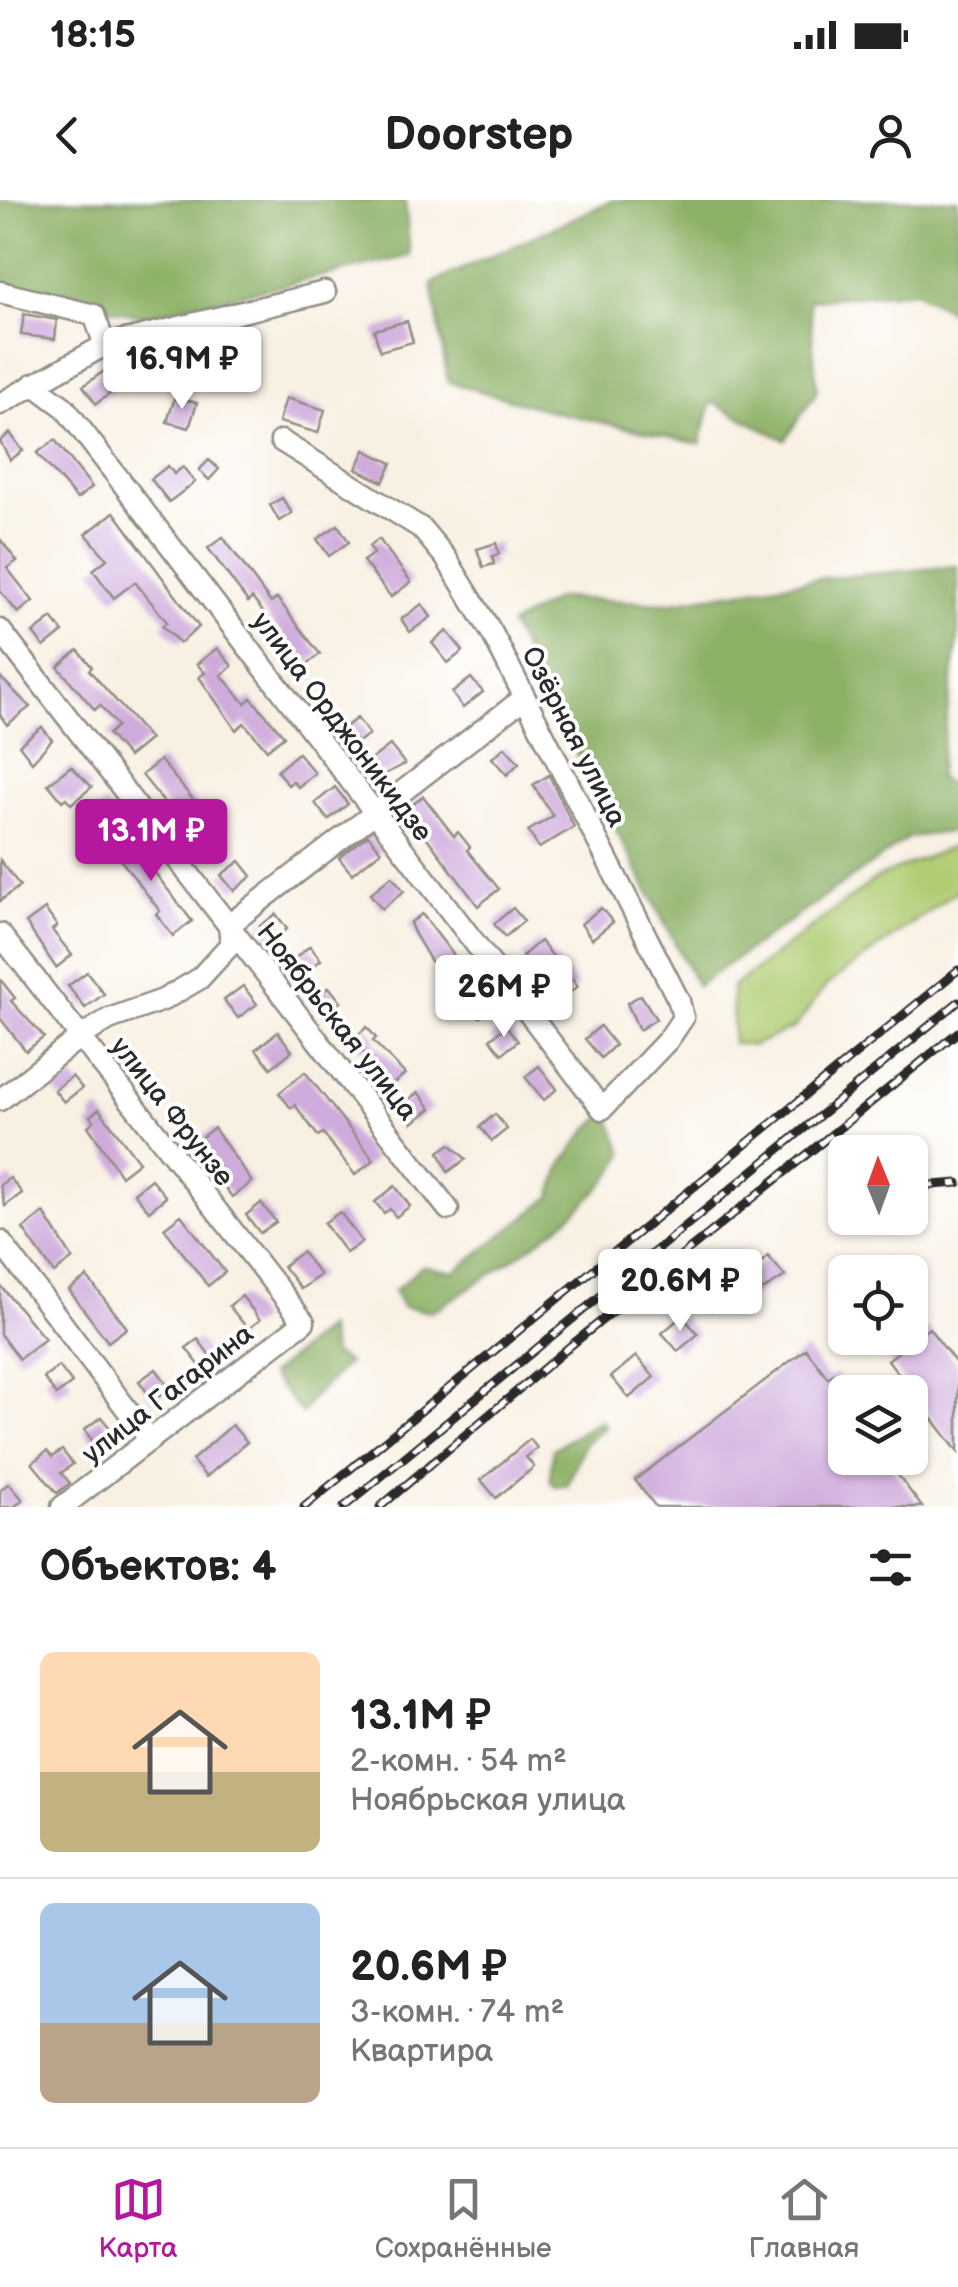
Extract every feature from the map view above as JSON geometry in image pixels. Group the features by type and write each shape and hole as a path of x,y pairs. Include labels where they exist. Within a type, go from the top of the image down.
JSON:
{"street":[{"path":"0,292 94,316 105,344"},
{"path":"0,404 105,344 324,292"},
{"name":"улица Орджоникидзе","path":"33,384 64,407 602,1108"},
{"name":"Озёрная улица","path":"280,441 421,528 446,558 492,633 679,1001 682,1018 602,1108"},
{"name":"Ноябрьская улица","path":"0,630 448,1210"},
{"path":"0,1100 80,1037 109,1020 150,1007 199,979 231,944 229,925 524,698"},
{"name":"улица Фрунзе","path":"0,934 304,1322"},
{"path":"0,1241 150,1440"},
{"name":"улица Гагарина","path":"62,1507 304,1322"}],"green space":[{"path":"0,200 405,200 410,256 144,317 0,283"},
{"path":"613,200 958,200 958,316 916,291 809,300 817,391 785,440 711,402 700,444 551,411 448,382 432,283"},
{"path":"958,566 958,638 938,778 958,789 958,831 910,837 697,986 510,625 558,598 666,603 816,579"},
{"path":"958,844 958,890 827,985 795,1027 752,1046 733,1043 732,987 878,877"},
{"path":"608,1113 624,1154 589,1199 538,1242 431,1312 402,1307 394,1291 422,1266 454,1272 551,1197 562,1164 588,1129"},
{"path":"327,1328 333,1354 348,1363 313,1397 302,1414 270,1375"},
{"path":"601,1420 606,1427 585,1443 567,1486 555,1486 550,1480 553,1449"}],"building":[{"path":"24,314 57,320 55,339 21,335"},
{"path":"407,321 413,342 380,351 374,330"},
{"path":"107,369 120,386 96,404 83,386"},
{"path":"175,397 197,403 189,428 167,422"},
{"path":"286,398 325,410 318,433 279,422"},
{"path":"10,433 23,451 10,460 0,441"},
{"path":"55,440 92,487 77,499 37,453"},
{"path":"365,450 392,463 383,482 356,469"},
{"path":"209,460 219,469 209,480 199,470"},
{"path":"168,466 174,474 183,467 195,482 169,502 151,479"},
{"path":"282,498 292,513 279,521 270,505"},
{"path":"114,512 199,627 180,643 162,626 167,622 135,582 114,598 93,570 107,559 86,534"},
{"path":"338,525 349,542 329,556 317,539"},
{"path":"223,537 271,603 277,598 320,654 306,665 252,598 248,602 208,548"},
{"path":"0,539 17,561 7,568 33,601 18,613 0,591"},
{"path":"379,539 411,582 391,597 363,561 374,553 369,546"},
{"path":"496,543 499,554 492,556 494,564 483,567 477,549"},
{"path":"422,604 431,617 410,632 401,619"},
{"path":"52,618 63,632 44,647 33,633"},
{"path":"447,631 463,651 448,663 432,643"},
{"path":"217,648 232,666 221,675 245,703 251,698 284,736 267,750 244,723 236,730 199,677 205,673 197,664"},
{"path":"78,650 92,667 89,670 150,739 128,757 108,734 117,726 100,705 95,710 58,667"},
{"path":"0,677 30,707 7,725 0,715"},
{"path":"471,678 483,692 463,708 452,693"},
{"path":"357,718 369,734 357,743 344,728"},
{"path":"42,727 52,740 32,762 19,745"},
{"path":"390,745 405,764 379,777 368,762"},
{"path":"505,747 519,763 507,775 492,758"},
{"path":"298,753 315,773 298,787 293,781 288,785 277,771"},
{"path":"160,760 223,835 220,837 224,843 212,852 208,847 203,851 142,775"},
{"path":"71,766 92,787 71,804 66,798 62,801 48,784"},
{"path":"549,775 574,827 539,848 528,831 553,816 533,785"},
{"path":"335,787 348,804 328,820 315,803"},
{"path":"423,796 454,836 458,832 470,847 467,850 499,889 478,906 406,810"},
{"path":"105,804 113,813 91,830 84,821"},
{"path":"130,831 139,843 135,847 192,921 173,936 156,914 160,911 110,846"},
{"path":"368,835 381,851 352,874 339,858"},
{"path":"0,860 20,886 0,901"},
{"path":"240,861 252,876 234,891 221,875"},
{"path":"392,876 404,891 382,909 370,894"},
{"path":"513,908 524,921 505,937 494,924"},
{"path":"601,908 613,922 592,939 581,924"},
{"path":"45,909 57,926 52,930 72,955 56,968 26,923"},
{"path":"276,914 287,929 272,940 260,926"},
{"path":"422,914 471,978 478,973 486,983 480,988 494,1005 480,1017 432,963 414,933 410,923"},
{"path":"540,941 578,986 556,1003 522,956"},
{"path":"310,946 321,960 300,976 289,963"},
{"path":"87,972 104,994 85,1008 68,986"},
{"path":"0,979 15,998 11,1001 44,1037 26,1051 0,1018"},
{"path":"243,986 257,1004 238,1018 224,1000"},
{"path":"329,987 341,1002 325,1014 314,999"},
{"path":"641,995 656,1019 639,1030 627,1003"},
{"path":"506,1026 518,1041 502,1054 490,1039"},
{"path":"600,1026 615,1045 601,1058 585,1039"},
{"path":"367,1027 376,1038 373,1041 405,1074 390,1086 386,1081 381,1084 371,1070 375,1067 353,1039"},
{"path":"278,1032 292,1051 271,1068 256,1049"},
{"path":"539,1066 557,1089 544,1100 525,1077"},
{"path":"305,1072 374,1160 355,1175 323,1133 318,1136 295,1105 291,1108 279,1093"},
{"path":"72,1076 82,1088 64,1102 54,1090"},
{"path":"418,1092 431,1109 412,1123 399,1107"},
{"path":"99,1109 139,1162 121,1176 88,1126 94,1121 90,1116"},
{"path":"495,1114 507,1129 492,1141 480,1127"},
{"path":"214,1128 252,1182 232,1197 197,1150 204,1145 199,1139"},
{"path":"450,1144 466,1159 448,1172 439,1152"},
{"path":"10,1178 22,1193 5,1206 0,1185"},
{"path":"151,1179 166,1197 149,1211 134,1193"},
{"path":"395,1186 410,1206 396,1217 390,1209 384,1213 375,1202"},
{"path":"261,1203 276,1222 260,1233 246,1215"},
{"path":"340,1212 362,1242 346,1253 324,1223"},
{"path":"44,1213 73,1259 54,1273 23,1229"},
{"path":"181,1215 225,1272 208,1286 164,1228"},
{"path":"302,1252 320,1275 301,1289 283,1266"},
{"path":"768,1256 785,1276 748,1300 738,1288"},
{"path":"87,1277 127,1328 108,1342 69,1290"},
{"path":"0,1285 45,1339 19,1359 0,1334"},
{"path":"719,1290 727,1299 711,1311 704,1302"},
{"path":"242,1296 260,1320 248,1329 229,1306"},
{"path":"682,1316 698,1334 678,1351 662,1333"},
{"path":"928,1329 958,1366 958,1452 928,1413 928,1375 899,1375 888,1360 894,1355 928,1355"},
{"path":"198,1339 211,1357 200,1366 186,1348"},
{"path":"806,1349 828,1378 828,1475 898,1475 922,1507 656,1507 635,1480"},
{"path":"636,1356 654,1377 629,1398 611,1377"},
{"path":"59,1366 72,1383 56,1395 44,1378"},
{"path":"156,1369 170,1388 153,1401 139,1381"},
{"path":"101,1417 114,1433 97,1446 84,1430"},
{"path":"232,1425 247,1442 206,1477 192,1460"},
{"path":"530,1439 537,1448 526,1457 534,1467 496,1498 481,1480"},
{"path":"62,1450 73,1464 61,1473 70,1483 57,1493 32,1463 47,1451 52,1457"},
{"path":"9,1483 23,1500 14,1507 0,1507 0,1490"}],"railway":[{"path":"304,1507 958,970"},
{"path":"344,1507 958,1002"},
{"path":"380,1507 569,1347 958,1032"},
{"path":"928,1185 958,1183"}]}
